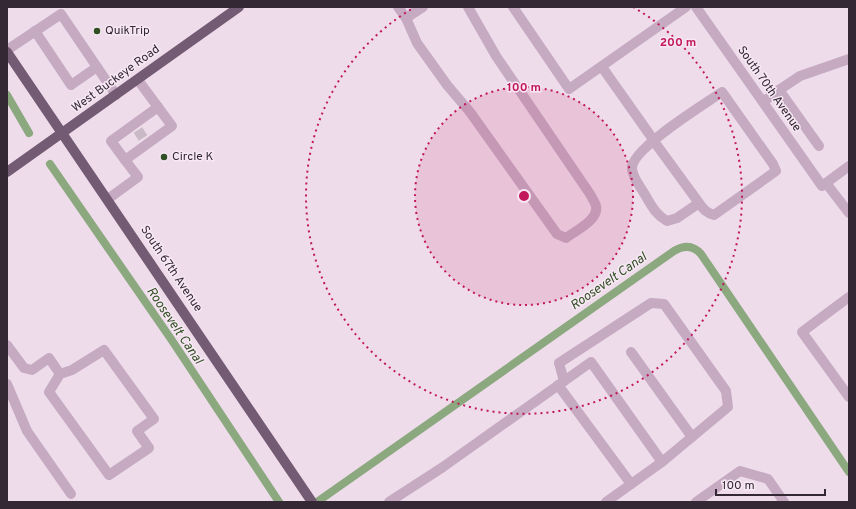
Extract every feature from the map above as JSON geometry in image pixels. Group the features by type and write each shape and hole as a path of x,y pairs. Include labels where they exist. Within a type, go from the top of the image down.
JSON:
{"main road":[{"name":"West Buckeye Road","path":"7,172 239,7"},
{"name":"South 67th Avenue","path":"7,51 309,499"}],"street":[{"path":"398,7 406,18 417,43 447,85 470,112 539,212 557,234 566,238 586,224 595,214 596,207 590,194 496,56 468,7"},
{"path":"406,18 423,7"},
{"path":"513,7 569,89 686,7"},
{"name":"South 70th Avenue","path":"696,7 824,185 849,213"},
{"path":"7,51 64,10 97,67 116,95"},
{"path":"36,31 71,85 97,67"},
{"path":"763,102 800,76 849,59"},
{"path":"602,67 653,140 708,213 714,215 776,171 773,164 722,92 653,140 636,157 632,168 634,176 657,215 667,221 677,218 699,203"},
{"path":"108,199 138,177 112,141 172,126 138,80"},
{"path":"778,90 819,146"},
{"path":"125,160 158,107"},
{"path":"824,185 849,166"},
{"path":"849,296 802,332 849,397"},
{"path":"606,502 662,462 728,407 726,391 664,304 651,303 559,363 561,383 631,484"},
{"path":"7,345 24,368 32,370 49,358 60,374"},
{"path":"582,348 662,462"},
{"path":"104,350 154,419 137,431 149,448 109,475 49,392 60,374 72,370 104,350"},
{"path":"631,352 692,437"},
{"path":"389,502 443,467 591,362"},
{"path":"7,384 27,431 71,494"},
{"path":"696,502 740,471 768,479 784,502"}],"waterway":[{"name":"Roosevelt Canal","path":"7,95 29,133"},
{"name":"Roosevelt Canal","path":"50,164 171,339 279,502"},
{"name":"Roosevelt Canal","path":"317,502 674,251 685,247 695,249 701,254 849,472"}],"tunnel":[{"path":"138,130 143,138"}],"place":[{"name":"QuikTrip","path":"97,31"},
{"name":"Circle K","path":"164,157"}]}
